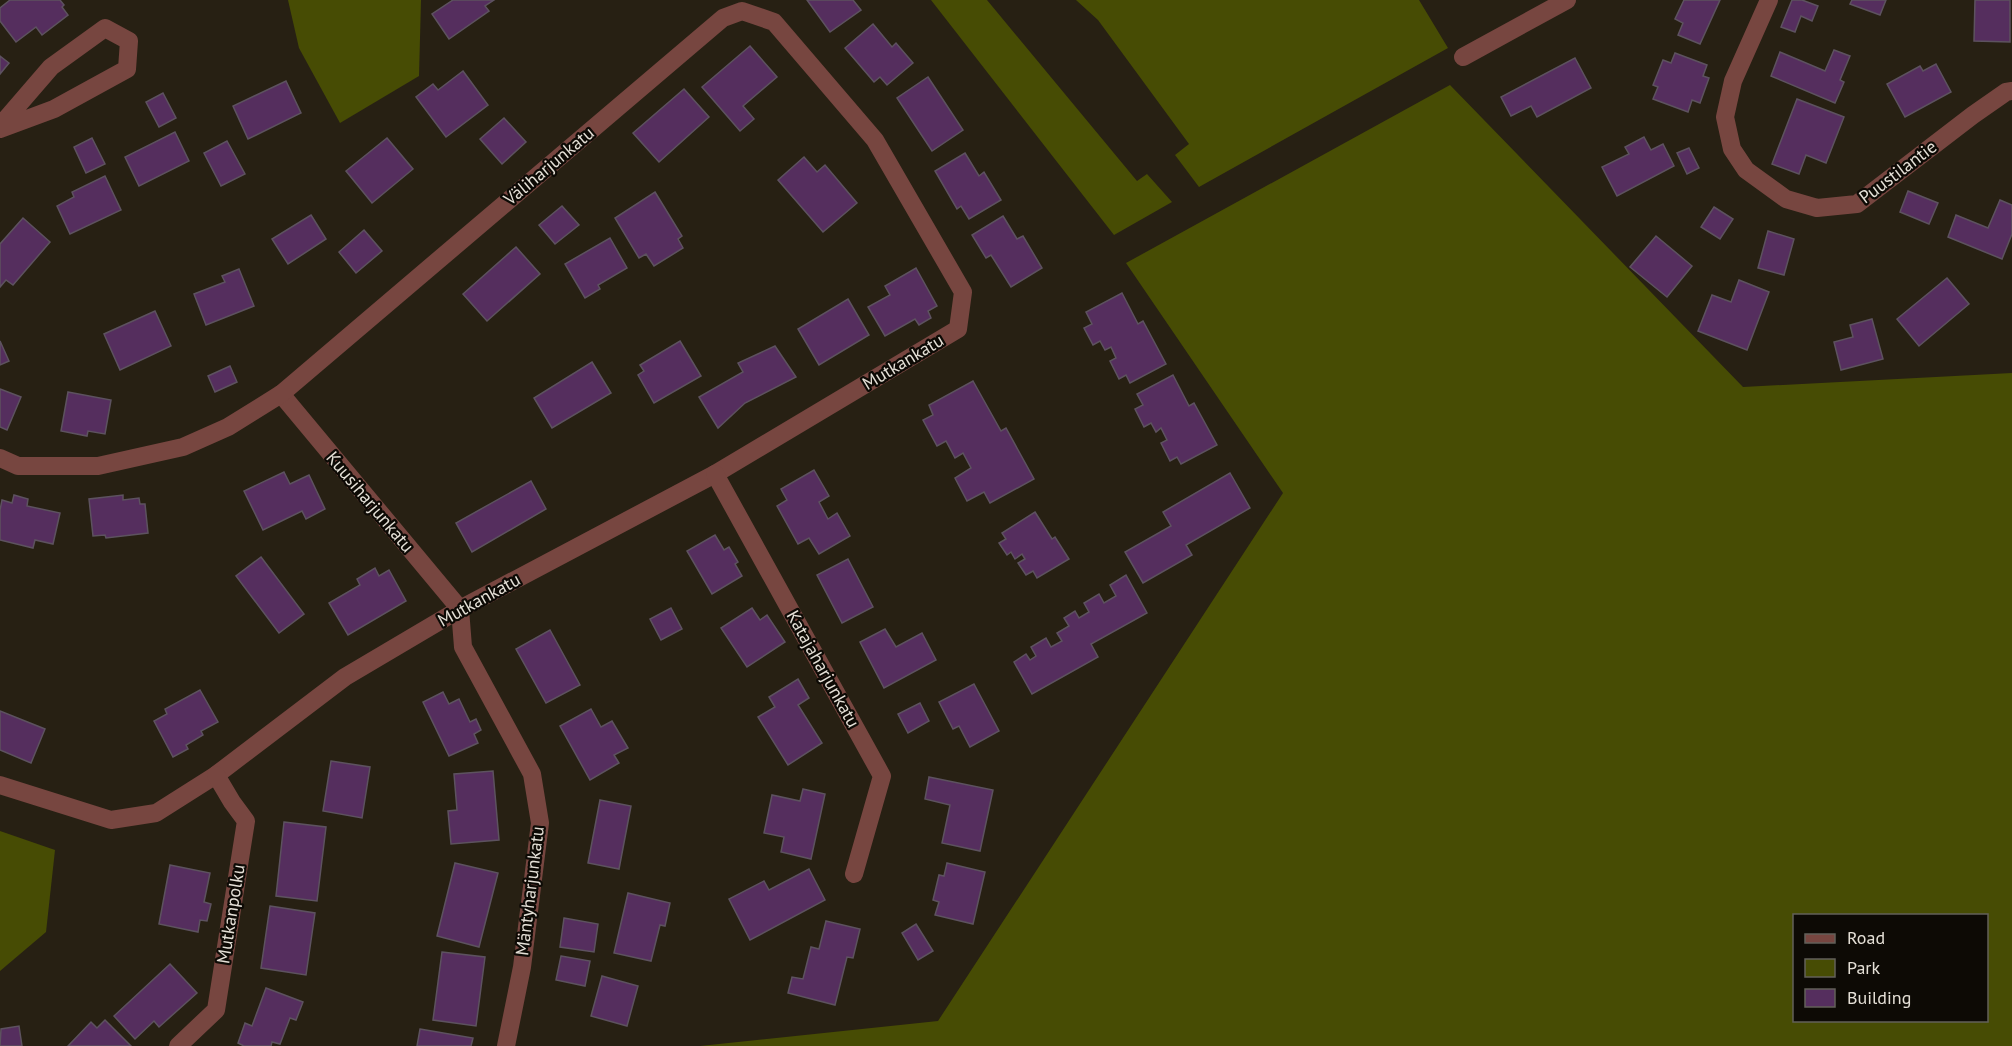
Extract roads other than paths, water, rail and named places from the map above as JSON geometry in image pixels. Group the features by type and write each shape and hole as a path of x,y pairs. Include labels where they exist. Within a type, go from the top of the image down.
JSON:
{"street":[{"path":"1463,57 1567,0"},
{"name":"Puustilantie","path":"1769,0 1733,81 1725,117 1732,149 1746,170 1786,199 1817,208 1857,204 1973,115 2006,92 2012,91"},
{"name":"Väliharjunkatu","path":"0,458 18,466 98,466 183,447 228,427 280,394 723,18 742,11 774,22 875,141 963,292 958,329"},
{"path":"105,28 129,41 127,69 54,109 0,128 51,67 105,28"},
{"name":"Mutkankatu","path":"0,785 111,820 156,813 216,775 345,677 460,609 714,474 958,329"},
{"name":"Kuusiharjunkatu","path":"280,394 460,609"},
{"name":"Katajaharjunkatu","path":"714,474 882,776 854,874"},
{"name":"Mäntyharjunkatu","path":"460,609 463,647 532,774 540,824 522,967 506,1046"},
{"name":"Mutkanpolku","path":"178,1046 216,1010 246,821 231,802 216,775"}]}
